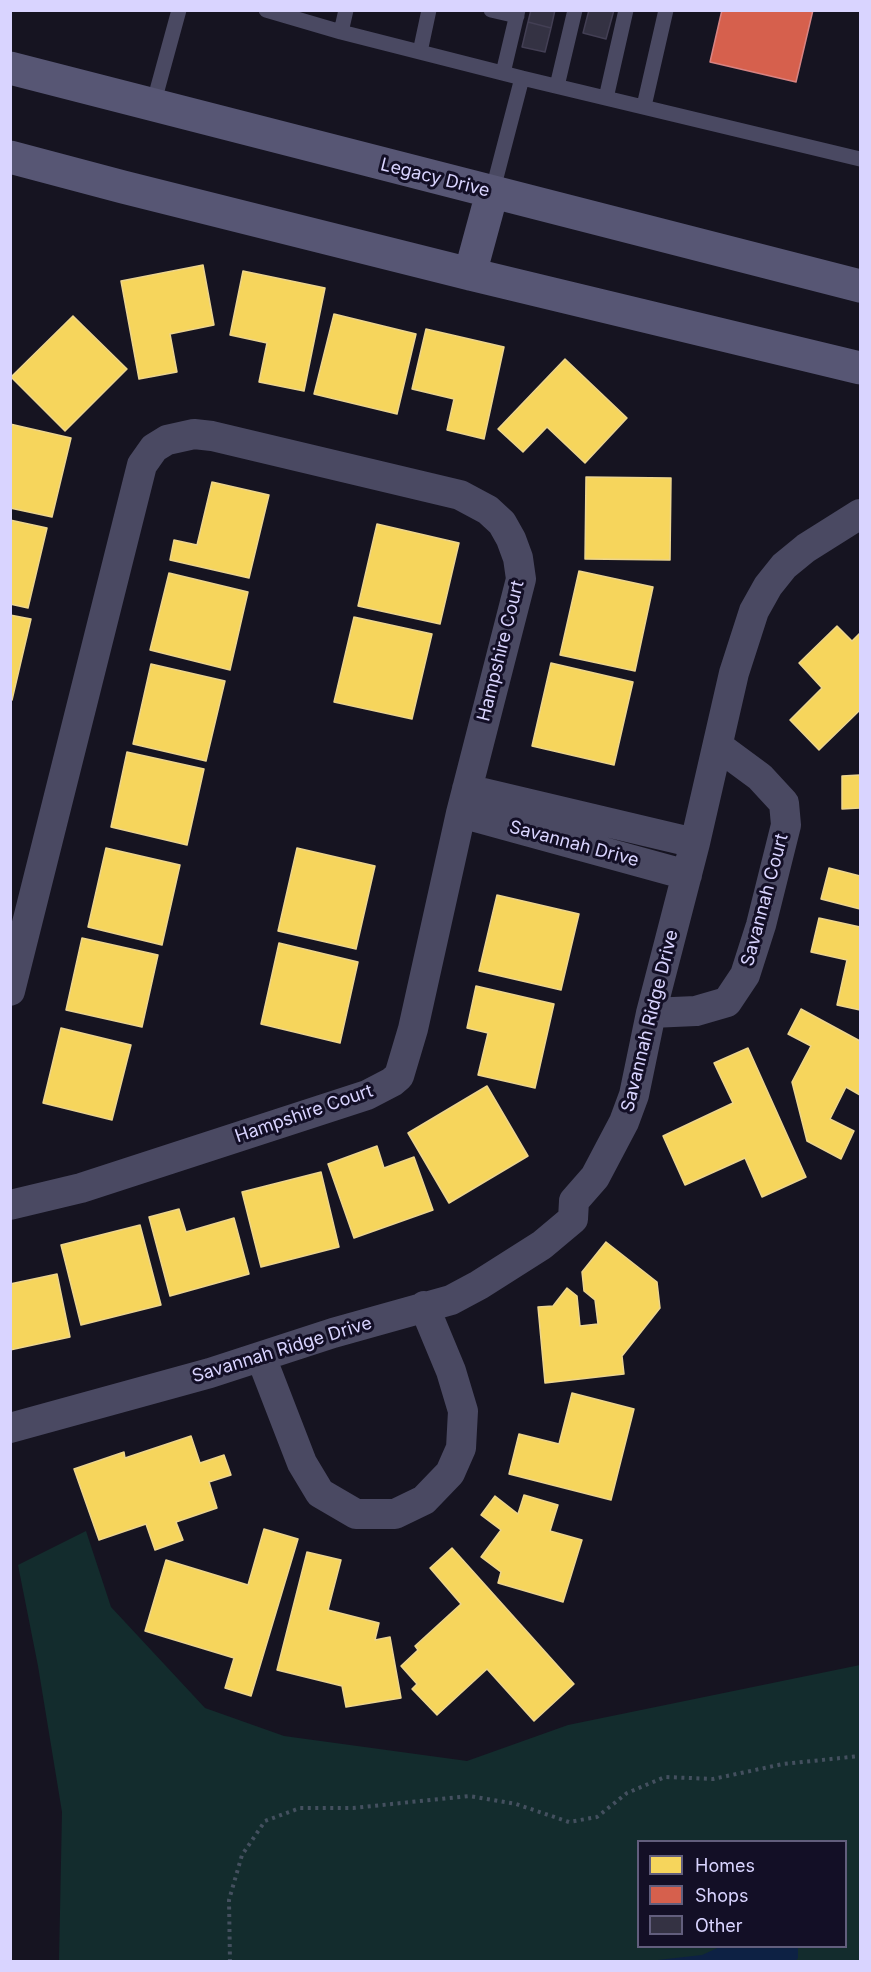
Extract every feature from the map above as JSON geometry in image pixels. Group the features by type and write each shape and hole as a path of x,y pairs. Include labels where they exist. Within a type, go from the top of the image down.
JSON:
{"main road":[{"name":"Legacy Drive","path":"10,68 861,286"},
{"path":"10,157 123,188 861,368"},
{"path":"470,274 492,193"}],"street":[{"name":"Hampshire Court","path":"10,991 142,465 154,448 167,440 194,434 212,436 460,495 488,510 502,523 512,539 521,579 464,801 413,1029 399,1076 367,1095 81,1188 10,1205"},
{"name":"Savannah Ridge Drive","path":"10,1428 261,1357 423,1306 451,1300 542,1245 573,1219 574,1201 596,1177 624,1122 633,1095 734,673 754,611 768,586 784,566 806,548 861,514"},
{"name":"Savannah Court","path":"651,1013 696,1011 728,1002 745,975 761,925 786,825 784,803 760,777 718,746"},
{"name":"Savannah Drive","path":"464,801 695,843"},
{"name":"Savannah Drive","path":"464,801 687,875"},
{"path":"261,1357 302,1463 320,1493 356,1514 395,1514 424,1500 450,1473 461,1448 463,1411 451,1371 423,1306"}],"lane":[{"path":"153,105 179,10"},
{"path":"266,10 503,74 861,159"},
{"path":"341,32 346,10"},
{"path":"420,52 429,10"},
{"path":"491,10 518,13 503,74"},
{"path":"557,86 575,10"},
{"path":"606,98 626,10"},
{"path":"644,106 666,10"},
{"path":"492,193 522,78"}],"path":[{"path":"230,1962 229,1900 242,1855 265,1821 300,1808 353,1808 469,1796 516,1804 569,1822 597,1817 627,1793 665,1777 713,1779 783,1764 861,1756"}],"green space":[{"path":"86,1531 111,1607 205,1708 284,1736 467,1761 568,1725 860,1665 860,1961 59,1961 62,1812 38,1666 18,1565"}],"water":[{"path":"718,1948 798,1948 798,1958 795,1962 649,1961 702,1955"}],"building: Homes":[{"path":"203,265 214,325 170,334 177,372 139,379 121,281"},
{"path":"243,271 325,288 304,391 259,382 267,343 230,335"},
{"path":"334,314 416,334 397,414 314,394"},
{"path":"73,316 127,369 65,431 11,377"},
{"path":"426,329 504,347 484,439 447,430 454,399 412,389"},
{"path":"565,359 627,418 585,463 547,427 523,452 498,429"},
{"path":"10,424 71,438 52,517 10,508"},
{"path":"586,477 671,478 670,560 585,559"},
{"path":"212,482 269,495 249,578 170,560 174,540 197,545"},
{"path":"10,520 47,528 28,608 10,604"},
{"path":"377,524 459,543 440,624 358,606"},
{"path":"579,571 653,587 635,671 560,655"},
{"path":"169,573 248,592 230,670 150,650"},
{"path":"10,615 31,619 12,700 10,700"},
{"path":"354,617 432,634 412,719 334,702"},
{"path":"837,626 852,641 860,633 860,710 819,750 790,720 822,688 799,663"},
{"path":"551,663 633,682 614,765 532,746"},
{"path":"151,664 225,681 206,761 133,744"},
{"path":"127,752 204,769 187,845 111,827"},
{"path":"860,775 860,808 842,809 842,776"},
{"path":"106,848 180,865 162,945 88,927"},
{"path":"297,848 375,866 356,949 278,931"},
{"path":"829,868 860,876 860,909 821,899"},
{"path":"497,895 579,914 561,990 479,971"},
{"path":"819,918 860,927 860,1010 837,1005 847,960 811,952"},
{"path":"82,938 158,955 142,1027 66,1010"},
{"path":"279,943 358,962 340,1043 261,1024"},
{"path":"476,986 554,1004 535,1088 478,1075 488,1033 467,1028"},
{"path":"801,1009 860,1041 860,1095 846,1087 830,1119 854,1131 841,1159 807,1141 792,1082 811,1046 788,1034"},
{"path":"61,1028 131,1045 112,1120 43,1103"},
{"path":"748,1048 806,1177 762,1197 745,1158 685,1185 663,1136 733,1103 714,1063"},
{"path":"487,1086 528,1156 449,1203 408,1133"},
{"path":"377,1146 384,1168 414,1157 433,1210 354,1238 328,1164"},
{"path":"321,1172 339,1247 261,1267 242,1192"},
{"path":"179,1209 186,1232 234,1218 249,1274 170,1296 149,1217"},
{"path":"140,1225 161,1305 81,1325 61,1245"},
{"path":"606,1242 657,1282 660,1308 622,1356 624,1374 545,1383 538,1307 553,1306 567,1288 577,1296 580,1326 598,1324 595,1300 584,1291 582,1272"},
{"path":"57,1274 70,1337 10,1350 10,1284"},
{"path":"572,1393 634,1409 611,1500 509,1474 519,1434 559,1444"},
{"path":"191,1436 200,1463 224,1455 231,1475 209,1482 217,1508 176,1522 183,1540 155,1550 146,1524 99,1540 74,1469 124,1452 125,1458"},
{"path":"524,1495 558,1505 550,1531 582,1540 563,1602 498,1583 501,1572 481,1557 501,1530 481,1515 495,1496 518,1514"},
{"path":"264,1529 298,1539 251,1696 225,1688 234,1658 145,1631 166,1560 248,1585"},
{"path":"452,1548 574,1684 534,1721 487,1669 437,1715 412,1689 417,1684 401,1666 418,1650 415,1646 461,1604 430,1568"},
{"path":"307,1552 341,1560 328,1610 379,1623 375,1640 390,1637 401,1698 346,1707 342,1686 277,1670"}],"building: Shops":[{"path":"722,10 813,10 796,82 710,62"}],"building: Other":[{"path":"531,10 555,10 551,28 528,22"},
{"path":"589,10 614,10 606,39 583,33"},
{"path":"528,22 551,28 545,52 522,47"}]}
